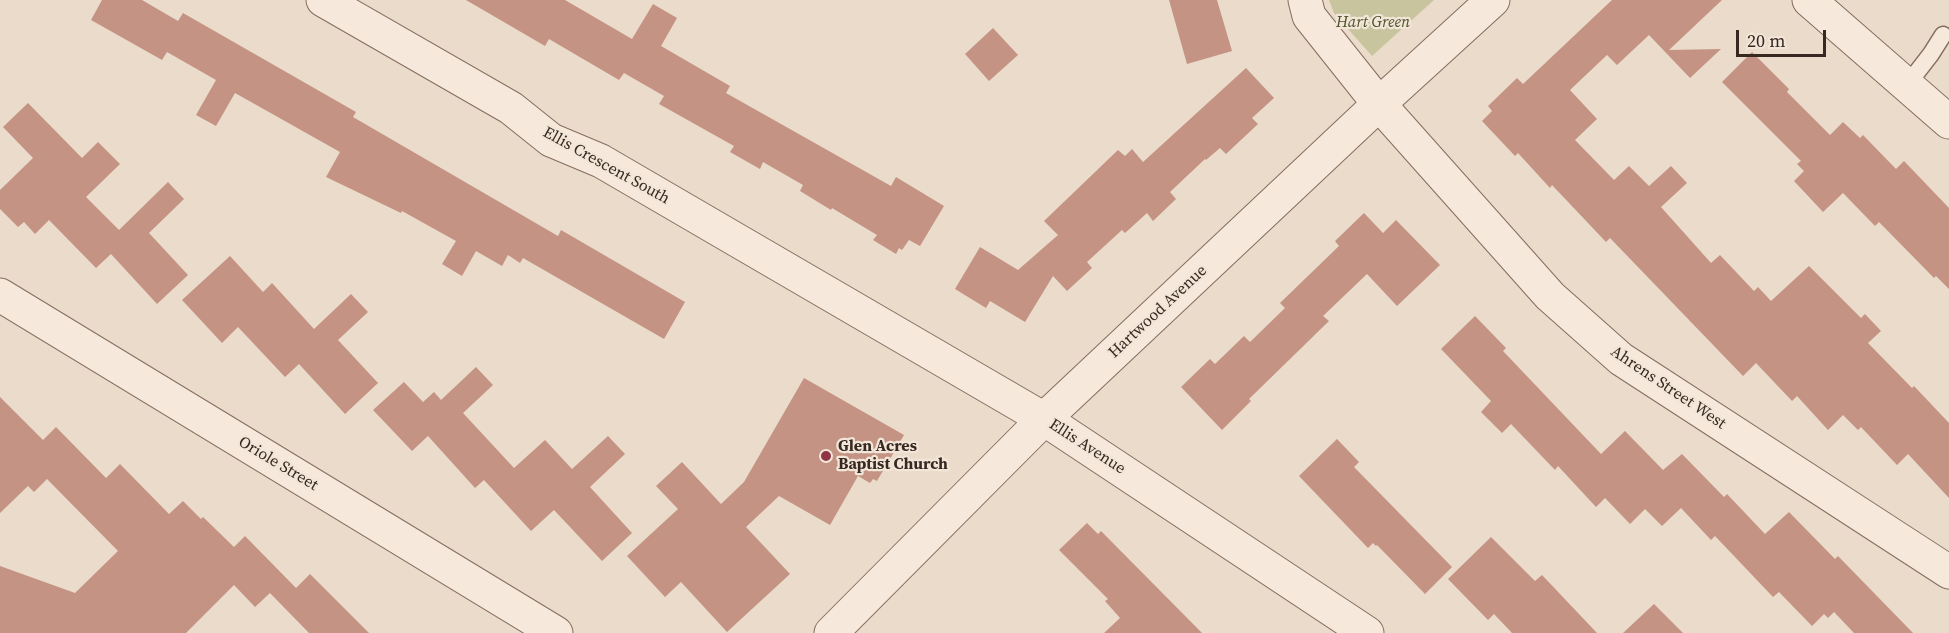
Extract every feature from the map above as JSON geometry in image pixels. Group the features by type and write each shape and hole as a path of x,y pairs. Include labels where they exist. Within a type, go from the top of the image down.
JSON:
{"street":[{"name":"Ellis Crescent South","path":"323,0 511,108 551,140 601,161 798,275"},
{"name":"Ahrens Street West","path":"1305,0 1309,16 1379,104 1550,296 1621,359 1949,572"},
{"name":"Hartwood Avenue","path":"831,633 1044,419 1493,0"},
{"path":"1809,0 1949,122"},
{"name":"Ellis Avenue","path":"798,275 1044,419 1367,633"},
{"name":"Oriole Street","path":"0,295 556,633"}],"lane":[{"path":"1907,85 1943,35"}],"green space":[{"name":"Hart Green","path":"1329,0 1434,0 1372,56 1334,13"}],"building":[{"path":"102,0 142,0 178,21 183,13 356,112 353,117 558,236 561,230 685,302 664,339 523,258 520,263 508,255 502,266 476,251 462,276 442,264 456,241 402,211 401,213 326,177 340,152 235,93 216,126 196,115 216,80 167,52 162,60 91,20"},
{"path":"466,0 565,0 632,39 653,4 677,18 661,46 730,86 726,93 891,186 896,177 944,206 920,246 909,240 902,250 899,248 896,254 873,240 877,235 800,191 803,185 763,162 760,169 730,152 734,146 659,104 664,96 624,73 619,80 549,39 545,46"},
{"path":"1169,0 1217,0 1232,51 1187,64"},
{"path":"1612,0 1722,0 1669,50 1721,49 1690,78 1649,35 1617,65 1607,55 1570,90 1597,119 1575,140 1614,180 1629,166 1649,186 1671,166 1687,183 1661,207 1711,263 1720,255 1754,291 1758,287 1771,301 1809,266 1861,318 1865,314 1881,331 1868,343 1949,423 1949,498 1908,454 1897,465 1861,427 1858,430 1843,415 1828,430 1797,396 1792,401 1756,363 1743,376 1610,238 1606,242 1552,185 1550,188 1518,153 1515,156 1482,121 1492,111 1488,106 1517,78 1523,84"},
{"path":"993,28 1018,55 989,81 965,54"},
{"path":"1752,52 1789,89 1787,92 1830,135 1843,122 1860,138 1863,135 1896,169 1904,161 1949,208 1949,289 1936,276 1934,278 1879,222 1875,226 1843,193 1823,212 1794,181 1804,171 1797,164 1801,161 1722,82"},
{"path":"1246,68 1274,98 1252,118 1258,124 1226,154 1220,148 1205,159 1170,192 1176,199 1153,221 1147,213 1125,233 1122,230 1087,262 1092,268 1067,291 1053,276 1025,322 990,301 986,308 955,289 980,247 1018,270 1058,235 1044,221 1118,150 1125,156 1132,149 1143,162"},
{"path":"28,103 82,158 98,142 120,164 86,197 119,230 168,182 184,199 149,233 188,275 157,304 111,254 96,268 49,220 35,234 24,222 18,227 0,209 0,190 33,158 3,127"},
{"path":"1364,213 1383,233 1396,220 1440,265 1397,306 1367,274 1323,316 1329,321 1249,399 1251,401 1222,430 1181,387 1210,359 1215,364 1244,336 1250,342 1285,308 1280,303 1339,246 1335,241"},
{"path":"230,256 263,292 272,283 314,329 351,294 368,312 338,340 378,383 345,414 299,364 285,377 238,327 222,343 182,300"},
{"path":"1475,316 1506,348 1503,351 1601,454 1625,431 1663,470 1682,454 1724,497 1727,494 1765,534 1789,512 1835,559 1838,556 1913,633 1854,633 1834,612 1828,618 1824,614 1812,626 1779,592 1773,597 1715,536 1711,540 1681,508 1662,526 1645,509 1630,524 1605,498 1596,507 1558,466 1555,470 1511,424 1502,433 1481,412 1491,401 1441,349"},
{"path":"476,367 493,385 463,413 514,468 545,440 572,469 608,436 625,454 590,487 632,533 602,561 554,510 531,531 484,480 475,488 428,436 412,451 373,410 404,382 423,402 434,392 441,400"},
{"path":"804,378 904,435 877,481 873,479 870,483 858,476 830,525 779,496 746,527 790,574 727,632 681,582 665,597 627,556 678,509 656,486 682,462 721,504 744,482"},
{"path":"0,397 43,440 56,427 106,478 120,464 169,514 183,501 234,547 245,536 296,588 310,574 369,633 309,633 270,593 255,607 234,585 186,633 0,633 0,566 75,593 118,551 47,479 34,492 28,486 0,513"},
{"path":"1337,439 1359,462 1354,467 1452,567 1425,594 1377,545 1373,543 1368,548 1299,476"},
{"path":"1087,523 1098,534 1101,531 1202,633 1104,633 1120,618 1105,601 1108,599 1059,550"},
{"path":"1491,537 1535,581 1542,575 1597,633 1512,633 1494,614 1488,620 1448,579"},
{"path":"1654,604 1683,633 1623,633"}],"place":[{"name":"Glen Acres Baptist Church","path":"826,456"}]}
